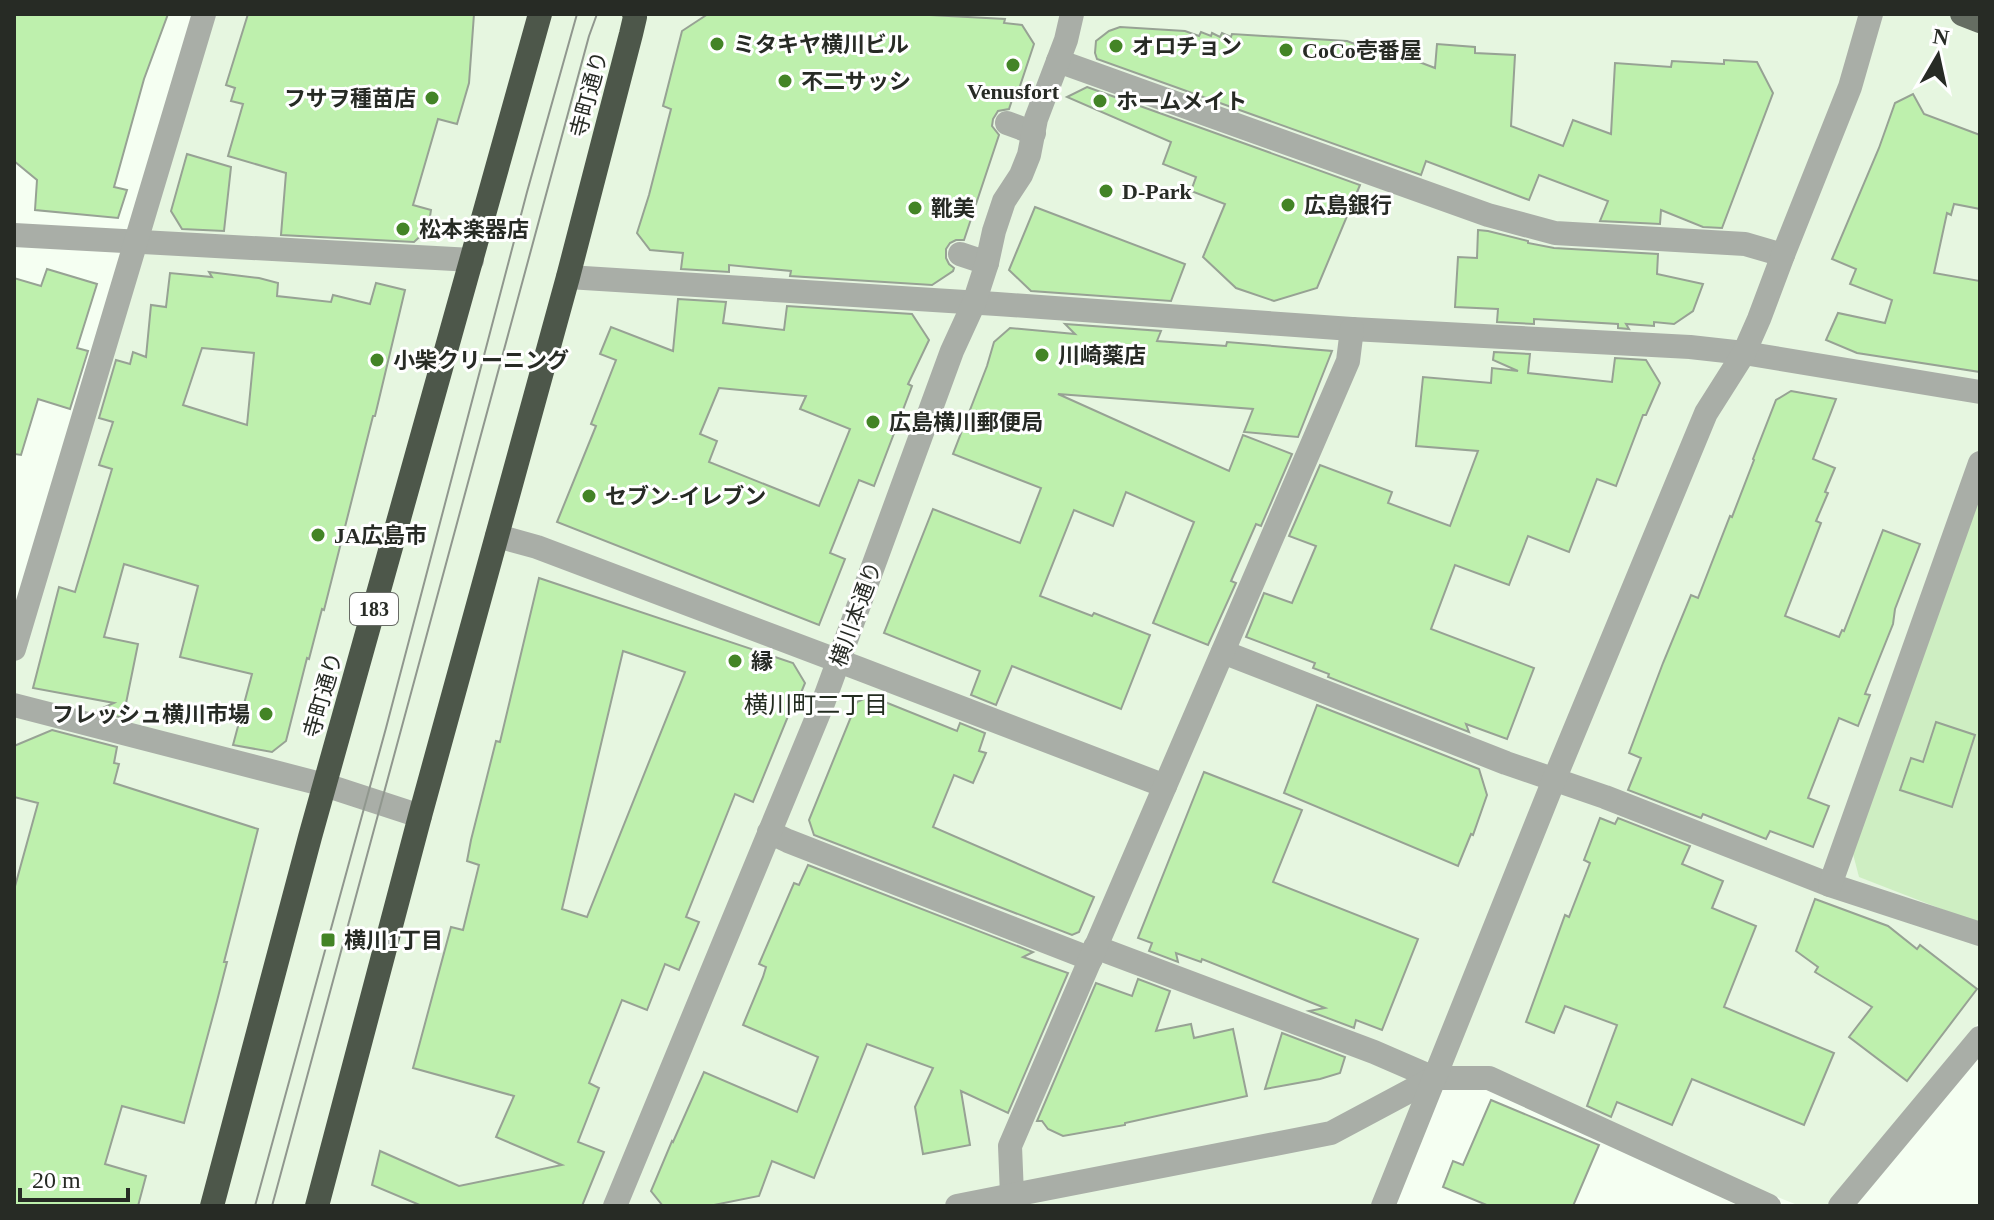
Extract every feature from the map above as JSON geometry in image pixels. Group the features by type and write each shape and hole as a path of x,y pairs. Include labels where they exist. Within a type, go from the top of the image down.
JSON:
{"highway":[{"name":"寺町通り","path":"212,1206 325,785 540,14"},
{"name":"寺町通り","path":"317,1206 636,15"}],"main road":[{"path":"1962,14 1980,21"}],"street":[{"path":"14,649 204,14"},
{"name":"横川本通り","path":"615,1206 823,703 952,351 974,303 1004,201 1038,151 1036,119 1066,40 1072,14"},
{"path":"1383,1206 1706,413 1744,353 1850,87 1871,14"},
{"path":"1058,61 1488,215 1555,233 1745,244 1783,255"},
{"path":"1007,123 1038,151"},
{"path":"14,235 472,260"},
{"path":"960,254 987,263"},
{"path":"568,277 1352,329 1690,347 1980,392"},
{"path":"1012,1195 1010,1146 1348,361 1352,329"},
{"path":"1830,885 1980,463"},
{"path":"497,536 537,547 1165,786"},
{"path":"1223,652 1830,885 1980,934"},
{"path":"14,705 325,785 420,816"},
{"path":"769,832 1093,953 1374,1052 1434,1078 1489,1078 1769,1206"},
{"path":"1840,1206 1980,1038"},
{"path":"957,1206 1331,1133 1434,1078"}],"shaded area":[{"path":"207,14 1980,14 1980,1021 1838,1206 1800,1206 1432,1059 1377,1206 14,1206 14,649"}],"green space":[{"path":"1980,470 1980,924 1859,877 1853,854"}],"building":[{"path":"14,14 168,14 144,79 114,187 127,190 118,218 35,210 37,180 14,161"},
{"path":"248,14 474,14 469,83 457,124 438,119 413,205 431,210 428,229 414,242 281,235 286,173 228,156 243,104 231,101 235,88 226,85"},
{"path":"708,14 911,14 1005,19 1004,23 1022,25 1034,44 1016,98 1013,97 1009,109 998,111 993,119 992,126 999,135 964,240 950,243 946,249 946,258 953,271 932,285 790,276 791,271 729,265 729,272 681,269 683,253 650,250 637,233 671,109 663,106 682,31"},
{"path":"1120,27 1185,31 1199,36 1201,32 1220,37 1222,33 1231,37 1232,34 1347,41 1365,48 1367,42 1435,68 1437,44 1475,47 1475,53 1515,55 1511,126 1563,146 1573,120 1611,134 1615,63 1671,67 1672,61 1757,62 1773,93 1722,228 1703,227 1661,210 1660,224 1600,221 1608,201 1539,175 1529,200 1426,161 1421,175 1097,59 1096,41"},
{"path":"1087,87 1360,185 1317,288 1274,301 1236,288 1203,257 1225,204 1191,191 1196,177 1163,164 1171,142 1067,97"},
{"path":"1913,94 1924,114 1980,135 1980,209 1954,204 1951,215 1947,213 1934,273 1980,281 1980,372 1857,353 1826,340 1838,313 1885,323 1892,300 1850,284 1856,269 1832,259 1895,103"},
{"path":"187,154 231,167 224,231 182,229 171,211"},
{"path":"1035,207 1185,264 1171,301 1031,291 1009,270"},
{"path":"1478,230 1554,248 1658,254 1657,274 1703,284 1693,311 1674,324 1626,324 1629,329 1618,328 1618,324 1534,319 1534,324 1497,322 1498,309 1455,307 1458,257 1477,258"},
{"path":"47,269 97,284 77,348 88,351 70,409 38,399 21,455 14,454 14,278 41,286"},
{"path":"209,272 259,278 278,283 277,296 331,302 333,295 370,304 376,283 405,290 324,610 307,658 286,741 272,752 233,745 252,674 180,657 198,586 124,564 104,637 138,644 123,718 96,711 114,703 33,688 59,587 75,592 112,469 99,465 113,422 99,418 116,360 130,364 133,352 146,357 151,305 166,307 170,273 212,277","holes":["202,348 254,353 247,425 183,405"]},
{"path":"678,299 726,302 723,323 784,330 787,306 912,314 929,340 908,384 912,386 874,486 859,480 830,553 845,559 819,625 557,522 596,426 591,424 616,360 600,354 611,327 673,351","holes":["719,388 806,396 800,409 850,429 819,506 709,462 717,441 700,434"]},
{"path":"1065,324 1161,331 1157,341 1226,346 1227,342 1332,351 1298,437 1244,432 1253,409 1058,394 1229,471 1243,435 1292,454 1261,526 1256,524 1231,581 1236,583 1208,645 1153,623 1194,522 1126,492 1113,526 1074,510 1040,596 1150,635 1121,709 1012,666 996,705 971,695 980,671 884,633 933,509 1020,543 1041,488 953,454 994,342 1010,328 1075,334"},
{"path":"1494,352 1530,354 1528,373 1612,382 1615,358 1646,360 1660,383 1646,415 1643,415 1616,486 1597,479 1569,552 1528,536 1509,585 1455,565 1431,629 1534,668 1507,739 1466,724 1469,732 1328,677 1329,674 1313,668 1315,663 1246,637 1264,593 1292,603 1316,546 1289,536 1320,465 1392,492 1388,503 1450,526 1478,451 1416,446 1423,377 1491,383 1492,368 1518,371 1493,360"},
{"path":"1791,391 1836,399 1813,459 1835,468 1816,521 1821,523 1785,616 1839,637 1883,530 1920,544 1865,694 1870,695 1858,726 1839,718 1808,798 1829,806 1813,847 1770,831 1766,839 1703,814 1701,818 1628,790 1641,758 1629,753 1663,663 1691,595 1698,598 1776,400"},
{"path":"539,578 793,663 805,683 796,705 793,704 753,802 735,794 686,917 699,922 679,970 665,964 647,1010 622,1000 589,1083 599,1088 578,1142 604,1152 582,1206 422,1206 372,1185 380,1151 459,1186 562,1165 496,1137 514,1096 413,1068 451,927 463,930 479,865 467,861 471,840 496,741 500,742","holes":["623,651 685,672 587,917 562,909"]},
{"path":"870,696 957,731 960,723 985,733 979,751 986,753 973,783 954,775 933,827 1094,897 1079,932 1072,935 814,835 809,820 857,702"},
{"path":"1317,705 1479,769 1487,795 1458,866 1284,793"},
{"path":"1936,722 1975,735 1952,807 1900,790 1911,758 1923,762"},
{"path":"52,730 117,747 114,763 119,764 114,783 258,829 224,962 227,962 184,1123 122,1106 105,1164 146,1176 138,1206 14,1206 14,890 38,803 14,797 14,746"},
{"path":"1204,772 1302,810 1273,882 1418,939 1382,1030 1356,1020 1354,1028 1309,1011 1325,1008 1202,959 1201,962 1176,953 1178,962 1149,951 1152,943 1138,938"},
{"path":"1600,818 1615,824 1618,818 1690,846 1682,864 1723,881 1712,908 1756,926 1724,1007 1834,1053 1804,1125 1692,1079 1672,1125 1617,1102 1611,1117 1587,1106 1617,1025 1565,1006 1554,1033 1526,1022 1565,915 1569,917 1590,863 1584,860"},
{"path":"808,865 1033,952 1023,957 1068,973 1008,1113 961,1091 970,1145 923,1154 915,1107 933,1068 867,1044 814,1178 772,1161 759,1196 709,1206 663,1206 651,1191 704,1072 797,1112 818,1057 743,1025 766,967 759,964 794,883 799,885"},
{"path":"1815,899 1888,926 1917,949 1920,945 1977,989 1907,1081 1849,1037 1872,1007 1815,972 1818,967 1796,951"},
{"path":"1138,979 1170,991 1156,1031 1191,1024 1194,1038 1233,1029 1247,1096 1125,1125 1063,1136 1048,1129 1042,1121 1037,1121 1096,983 1132,996"},
{"path":"1282,1033 1345,1057 1340,1073 1265,1089"},
{"path":"1491,1100 1599,1145 1573,1206 1489,1206 1443,1187 1453,1161 1463,1165"}],"tram line":[{"path":"255,1206 577,14"},
{"path":"272,1206 597,14"}],"place":[{"name":"ミタキヤ横川ビル","path":"717,44"},
{"name":"オロチョン","path":"1116,46"},
{"name":"CoCo壱番屋","path":"1286,50"},
{"name":"Venusfort","path":"1013,65"},
{"name":"不二サッシ","path":"785,81"},
{"name":"フサヲ種苗店","path":"432,98"},
{"name":"ホームメイト","path":"1100,101"},
{"name":"D-Park","path":"1106,191"},
{"name":"広島銀行","path":"1288,205"},
{"name":"靴美","path":"915,208"},
{"name":"松本楽器店","path":"403,229"},
{"name":"川崎薬店","path":"1042,355"},
{"name":"小柴クリーニング","path":"377,360"},
{"name":"広島横川郵便局","path":"873,422"},
{"name":"セブン-イレブン","path":"589,496"},
{"name":"JA広島市","path":"318,535"},
{"name":"縁","path":"735,661"},
{"name":"フレッシュ横川市場","path":"266,714"},
{"name":"横川1丁目","path":"328,940"}],"district":[{"name":"横川町二丁目","path":"816,705"}]}
